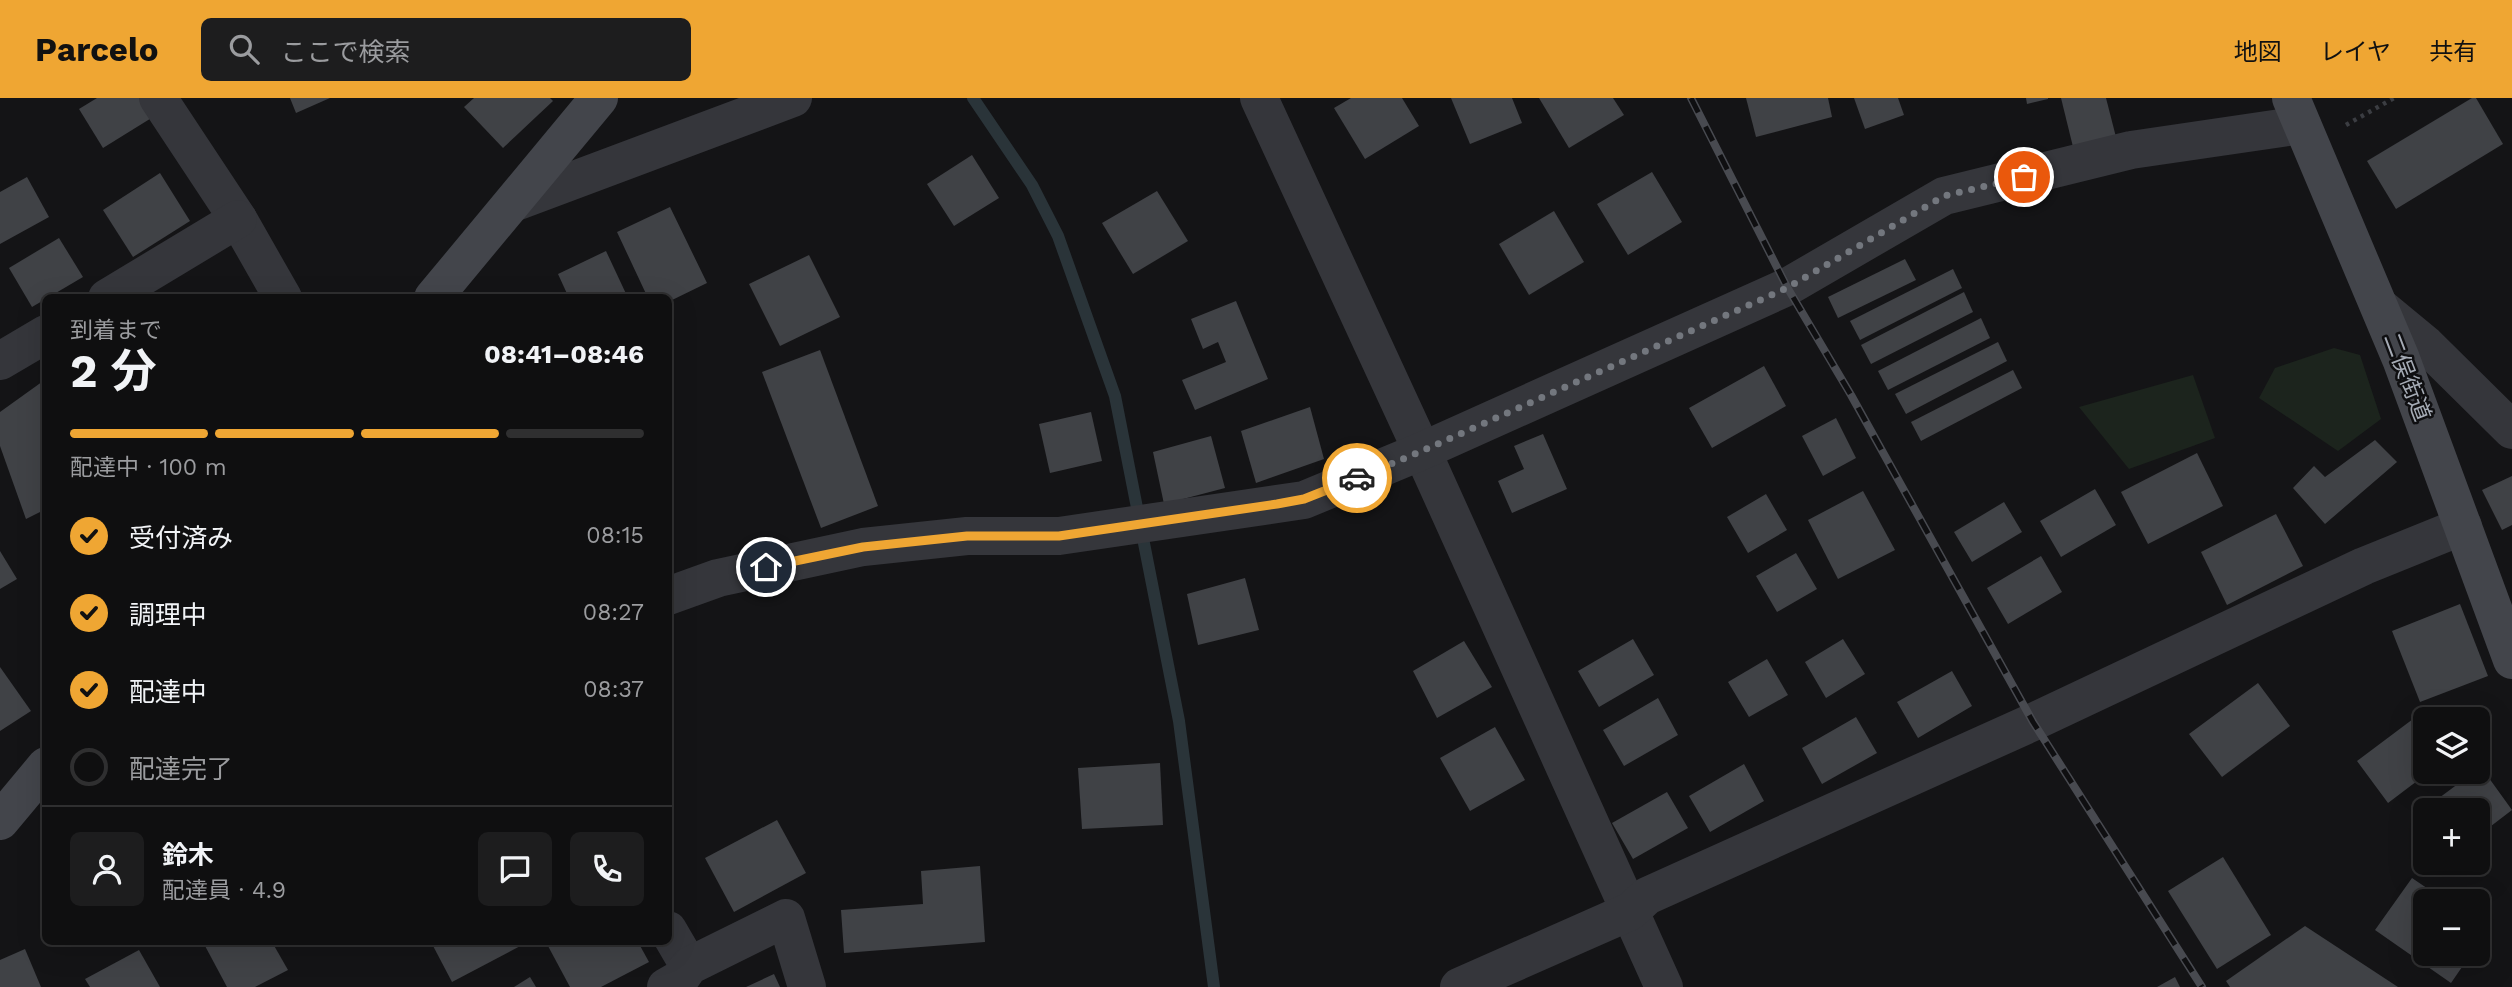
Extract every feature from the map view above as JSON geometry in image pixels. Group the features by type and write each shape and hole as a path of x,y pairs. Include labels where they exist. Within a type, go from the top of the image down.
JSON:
{"street":[{"path":"158,98 238,219 281,294"},
{"path":"436,294 599,98"},
{"path":"513,203 793,98"},
{"path":"1259,98 1664,987"},
{"path":"672,595 718,578 863,547 967,536 1059,536 1304,499 1422,451 1787,288 1944,196 2132,150 2302,123"},
{"name":"二俣街道","path":"2302,123 2401,359 2512,660"},
{"path":"114,294 238,219"},
{"path":"2380,307 2426,345 2512,430"},
{"path":"0,361 42,336"},
{"path":"1459,987 1631,911 1647,896 2033,722 2364,566 2463,527"},
{"path":"0,821 42,771"},
{"path":"671,945 679,980 786,918 807,987"}],"path":[{"path":"2302,123 2394,98"}],"shaded area":[{"path":"2334,348 2360,355 2381,419 2338,451 2259,398 2275,368"},
{"path":"2193,375 2215,438 2129,469 2079,407"}],"building":[{"path":"97,98 141,98 153,117 103,148 79,109"},
{"path":"290,98 330,98 296,113"},
{"path":"474,98 550,98 553,101 503,148 464,107"},
{"path":"1351,98 1402,98 1419,126 1365,159 1334,108"},
{"path":"1451,98 1512,98 1522,123 1470,144"},
{"path":"1539,98 1613,98 1624,115 1569,148"},
{"path":"1746,98 1828,98 1832,117 1756,137"},
{"path":"1854,98 1898,98 1904,115 1865,129"},
{"path":"2026,98 2048,98 2048,99 2027,104"},
{"path":"2061,98 2106,98 2117,141 2074,151"},
{"path":"2476,98 2503,144 2396,209 2367,161"},
{"path":"972,155 999,198 954,226 927,184"},
{"path":"1652,172 1682,222 1628,255 1597,204"},
{"path":"160,173 190,221 133,257 103,210"},
{"path":"27,177 49,217 0,244 0,192"},
{"path":"1157,191 1188,241 1133,274 1102,223"},
{"path":"670,207 707,283 672,300 672,294 646,294 617,232"},
{"path":"1554,211 1584,262 1529,295 1499,244"},
{"path":"59,238 83,277 54,294 42,294 42,301 32,307 9,268"},
{"path":"606,251 626,294 567,294 558,274"},
{"path":"809,255 840,317 780,346 749,284"},
{"path":"1905,259 1916,280 1838,318 1828,297"},
{"path":"1953,269 1962,288 1860,340 1850,321"},
{"path":"1964,292 1973,312 1871,364 1861,345"},
{"path":"1236,301 1268,379 1195,410 1182,380 1226,362 1218,342 1203,349 1191,319"},
{"path":"1981,318 1990,338 1888,390 1878,371"},
{"path":"1998,342 2007,361 1906,414 1895,394"},
{"path":"820,350 878,506 821,528 762,372"},
{"path":"1764,366 1786,406 1712,448 1689,408"},
{"path":"2013,370 2022,388 1921,441 1911,422"},
{"path":"42,382 42,511 26,519 0,446 0,412"},
{"path":"1310,407 1324,459 1256,483 1241,431"},
{"path":"1091,412 1102,461 1050,473 1039,424"},
{"path":"1836,418 1856,458 1823,476 1802,436"},
{"path":"1543,434 1567,489 1512,513 1498,481 1524,469 1514,446"},
{"path":"1211,436 1225,488 1164,504 1153,452"},
{"path":"2375,440 2397,462 2325,524 2293,488 2314,466 2325,477"},
{"path":"2197,453 2223,506 2148,544 2121,492"},
{"path":"2512,476 2512,525 2502,530 2482,490"},
{"path":"2095,489 2116,525 2061,557 2040,521"},
{"path":"1863,491 1895,550 1838,579 1808,520"},
{"path":"1766,494 1787,530 1748,553 1727,517"},
{"path":"2004,502 2022,532 1972,562 1954,532"},
{"path":"2276,514 2303,566 2227,605 2201,552"},
{"path":"0,551 17,579 0,589"},
{"path":"1796,553 1817,589 1777,612 1756,576"},
{"path":"2041,556 2062,592 2008,624 1987,588"},
{"path":"1245,578 1259,630 1198,645 1187,594"},
{"path":"2460,604 2488,676 2420,702 2392,631"},
{"path":"1633,639 1654,675 1599,707 1578,671"},
{"path":"1843,639 1865,674 1826,698 1805,662"},
{"path":"1464,641 1492,687 1437,718 1413,671"},
{"path":"1767,659 1788,695 1749,717 1728,682"},
{"path":"0,667 31,711 0,731"},
{"path":"1952,671 1972,706 1918,738 1897,702"},
{"path":"2258,683 2290,726 2222,777 2189,734"},
{"path":"1658,698 1678,735 1624,766 1603,730"},
{"path":"1856,717 1877,753 1822,784 1802,748"},
{"path":"2413,719 2413,784 2388,803 2357,761"},
{"path":"1495,727 1525,780 1470,811 1440,758"},
{"path":"1160,763 1163,825 1082,829 1078,768"},
{"path":"1744,764 1764,801 1710,832 1689,796"},
{"path":"2490,779 2512,810 2490,827 2490,798 2439,798 2458,784 2490,784"},
{"path":"1667,792 1688,828 1633,859 1612,823"},
{"path":"777,820 806,873 734,912 705,858"},
{"path":"2223,857 2271,935 2217,969 2168,891"},
{"path":"980,866 985,942 844,953 841,910 923,904 921,871"},
{"path":"2412,878 2428,889 2413,889 2413,956 2375,930"},
{"path":"2305,926 2398,987 2230,987 2226,981"},
{"path":"205,945 274,945 288,970 255,987 227,987"},
{"path":"433,945 522,945 452,982"},
{"path":"640,945 649,962 601,987 570,987 548,946"},
{"path":"25,949 41,987 0,987 0,960"},
{"path":"139,950 160,987 90,987 85,979"},
{"path":"2427,966 2463,966 2451,983"},
{"path":"774,974 780,987 746,987"},
{"path":"530,977 536,987 514,987"},
{"path":"2175,977 2180,987 2157,987"}],"waterway":[{"path":"973,98 1032,185 1058,236 1115,396 1179,721 1214,987"}],"railway":[{"path":"1691,98 1787,287 1851,395 2033,722 2202,987"}],"way so far":[{"path":"1357,478 1787,288 1944,196 2024,177"}],"route":[{"path":"766,567 863,547 967,536 1059,536 1277,504 1304,499 1357,478"}]}
